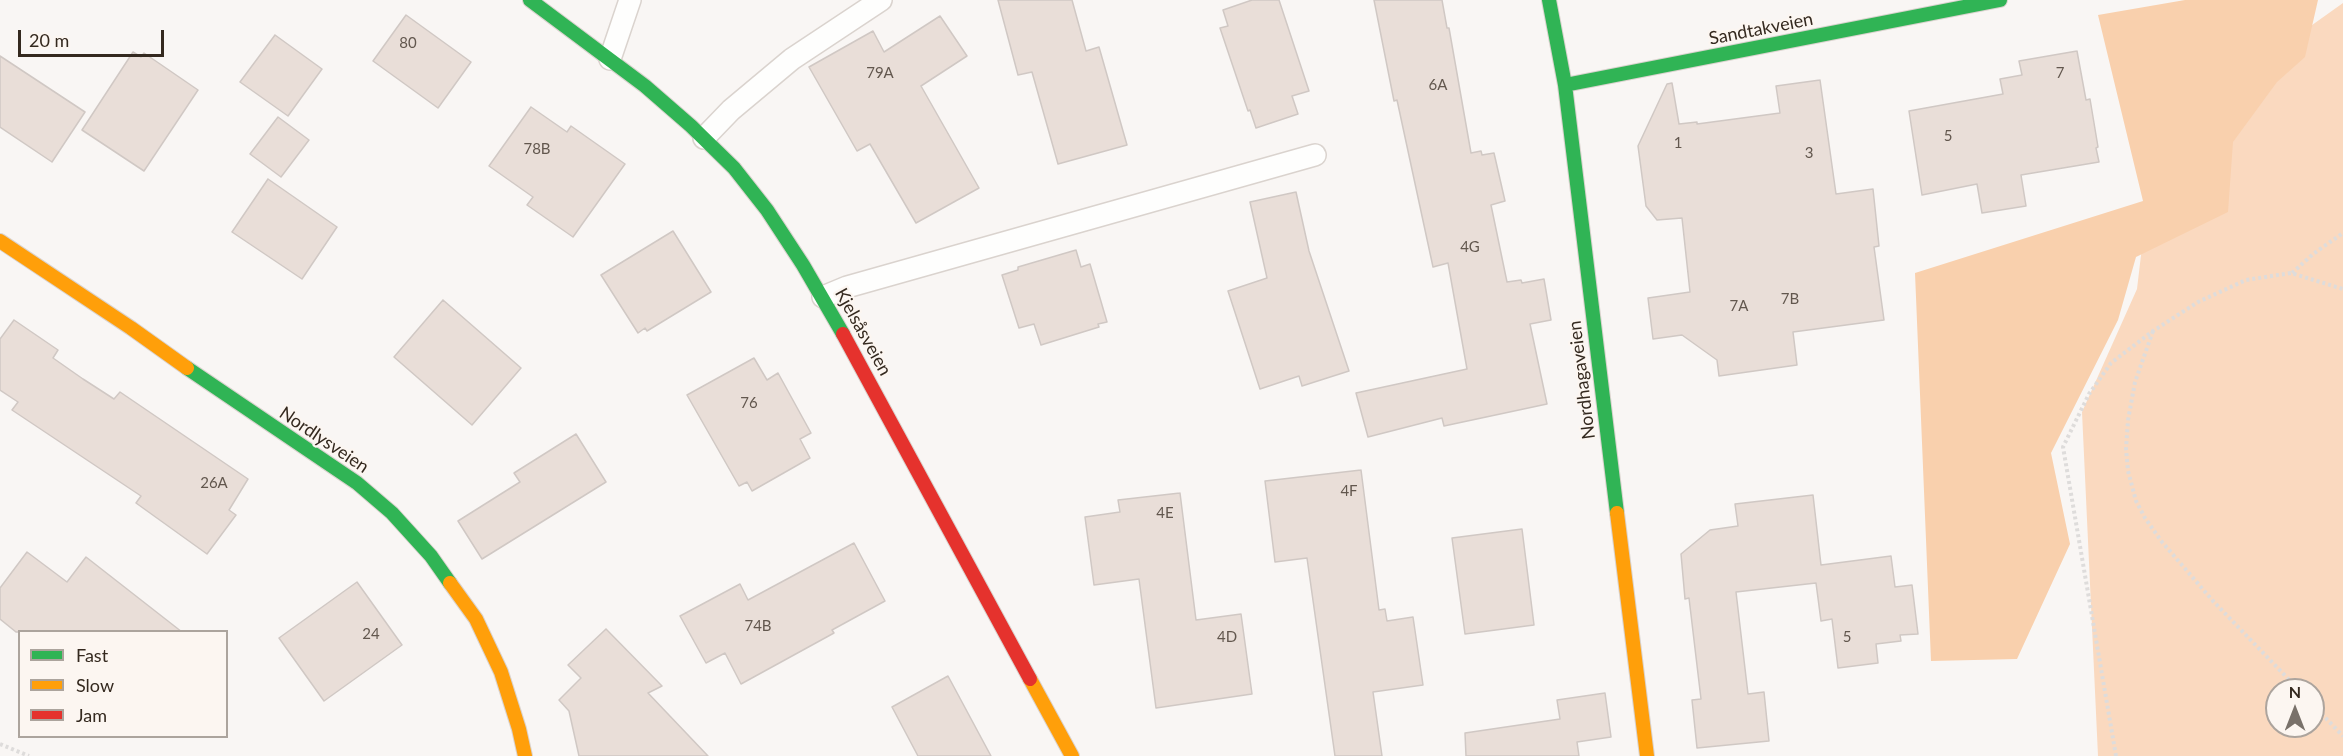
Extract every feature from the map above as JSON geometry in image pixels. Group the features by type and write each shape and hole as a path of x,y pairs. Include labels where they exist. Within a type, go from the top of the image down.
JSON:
{"street":[{"name":"Kjelsåsveien","path":"530,0 645,86 704,138 734,168 767,210 823,297 1072,756"},
{"name":"Nordhagaveien","path":"1549,0 1565,85 1647,756"},
{"name":"Sandtakveien","path":"1565,85 2000,0"},
{"name":"Nordlysveien","path":"0,241 357,483 392,513 431,556 476,619 501,672 525,756"}],"lane":[{"path":"610,59 630,0"},
{"path":"704,138 731,110 792,59 880,0"},
{"path":"823,297 847,287 1315,155"}],"path":[{"path":"2291,273 2343,233"},
{"path":"2116,756 2063,447 2089,394 2111,363 2153,331 2198,302 2246,280 2291,273 2343,289"},
{"path":"2153,331 2135,382 2128,420 2126,449 2128,471 2136,501 2162,542 2213,601 2287,678"},
{"path":"2325,717 2343,736"},
{"path":"0,744 29,756"}],"shaded area":[{"path":"2185,0 2318,0 2305,57 2277,82 2233,142 2228,212 2136,257 2118,320 2051,453 2070,544 2017,659 1931,661 1915,273 2143,201 2098,15"},
{"path":"2343,3 2343,756 2098,756 2082,412 2137,289 2155,137"}],"building":[{"path":"998,0 1072,0 1086,51 1099,47 1127,145 1058,164 1032,72 1018,75"},
{"path":"1252,0 1279,0 1309,91 1292,96 1298,114 1256,128 1220,28 1228,26 1223,10"},
{"path":"1374,0 1442,0 1471,153 1481,151 1482,155 1494,153 1505,201 1491,205 1507,282 1521,280 1522,283 1544,279 1551,320 1530,324 1547,404 1444,426 1442,418 1368,437 1356,393 1467,369 1448,263 1433,267 1397,100 1394,101"},
{"path":"406,15 471,62 438,108 373,61"},
{"path":"940,16 967,56 921,86 979,188 916,223 870,144 857,151 809,67 873,31 884,52"},
{"path":"275,35 322,69 288,116 240,82"},
{"path":"2077,51 2086,100 2090,99 2099,162 2021,175 2026,206 1982,213 1977,184 1922,195 1909,111 2003,94 2000,79 2022,75 2019,61"},
{"path":"133,52 141,57 144,53 198,90 144,171 82,130"},
{"path":"0,56 85,112 52,162 0,127"},
{"path":"1820,80 1836,194 1873,189 1879,246 1874,247 1884,320 1793,332 1797,365 1719,376 1717,360 1682,335 1653,339 1648,298 1690,292 1682,218 1657,220 1646,206 1638,146 1667,84 1672,83 1679,124 1697,122 1697,124 1780,113 1776,86"},
{"path":"531,107 567,132 571,126 625,164 573,237 527,205 533,197 489,166"},
{"path":"278,117 309,140 281,177 250,154"},
{"path":"268,179 337,227 302,279 232,232"},
{"path":"1296,192 1309,251 1349,371 1302,386 1299,376 1260,389 1228,291 1267,278 1250,202"},
{"path":"673,231 711,292 647,331 645,328 638,333 601,275"},
{"path":"1076,250 1081,267 1090,264 1107,322 1098,324 1099,327 1041,345 1034,324 1019,328 1002,275 1018,270 1018,267"},
{"path":"443,300 521,368 472,425 394,357"},
{"path":"14,320 58,350 53,358 83,379 114,399 120,392 248,479 229,510 236,515 207,554 136,503 141,496 12,410 18,402 0,390 0,339"},
{"path":"754,358 767,380 778,373 811,433 800,439 810,458 752,491 747,482 739,486 687,395"},
{"path":"576,434 606,482 482,559 458,521 520,482 514,473"},
{"path":"1361,470 1379,610 1385,609 1387,621 1413,617 1423,685 1373,692 1382,756 1335,756 1307,558 1275,562 1265,481"},
{"path":"1180,493 1196,620 1241,614 1252,694 1156,708 1139,579 1094,585 1085,517 1120,512 1118,500"},
{"path":"1813,495 1821,565 1891,556 1895,587 1912,585 1918,634 1900,635 1901,641 1876,644 1878,663 1838,668 1832,619 1821,621 1816,583 1736,592 1748,694 1764,692 1769,741 1697,748 1692,700 1701,699 1689,598 1685,599 1681,554 1710,530 1738,526 1735,504"},
{"path":"1522,529 1534,625 1465,634 1452,538"},
{"path":"854,543 885,601 832,630 834,633 741,684 725,653 706,663 680,616 740,584 748,600"},
{"path":"27,552 67,582 86,557 179,630 18,630 16,632 0,619 0,588"},
{"path":"357,582 402,645 324,701 279,638"},
{"path":"606,629 662,686 648,693 708,756 579,756 569,711 559,700 581,678 568,665"},
{"path":"948,676 991,756 918,756 892,707"},
{"path":"1605,693 1611,737 1577,742 1579,756 1466,756 1465,733 1560,719 1557,700"}],"traffic: fast":[{"path":"530,0 645,86 734,168 767,210 803,265 843,334"},
{"path":"1549,0 1565,85 1617,513"},
{"path":"1565,85 2000,0"},
{"path":"187,368 357,483 392,513 431,556 450,583"}],"traffic: slow":[{"path":"0,241 187,368"},
{"path":"1617,513 1647,756"},
{"path":"450,583 476,619 501,672 525,756"},
{"path":"1030,679 1072,756"}],"traffic: jam":[{"path":"843,334 1030,679"}]}
